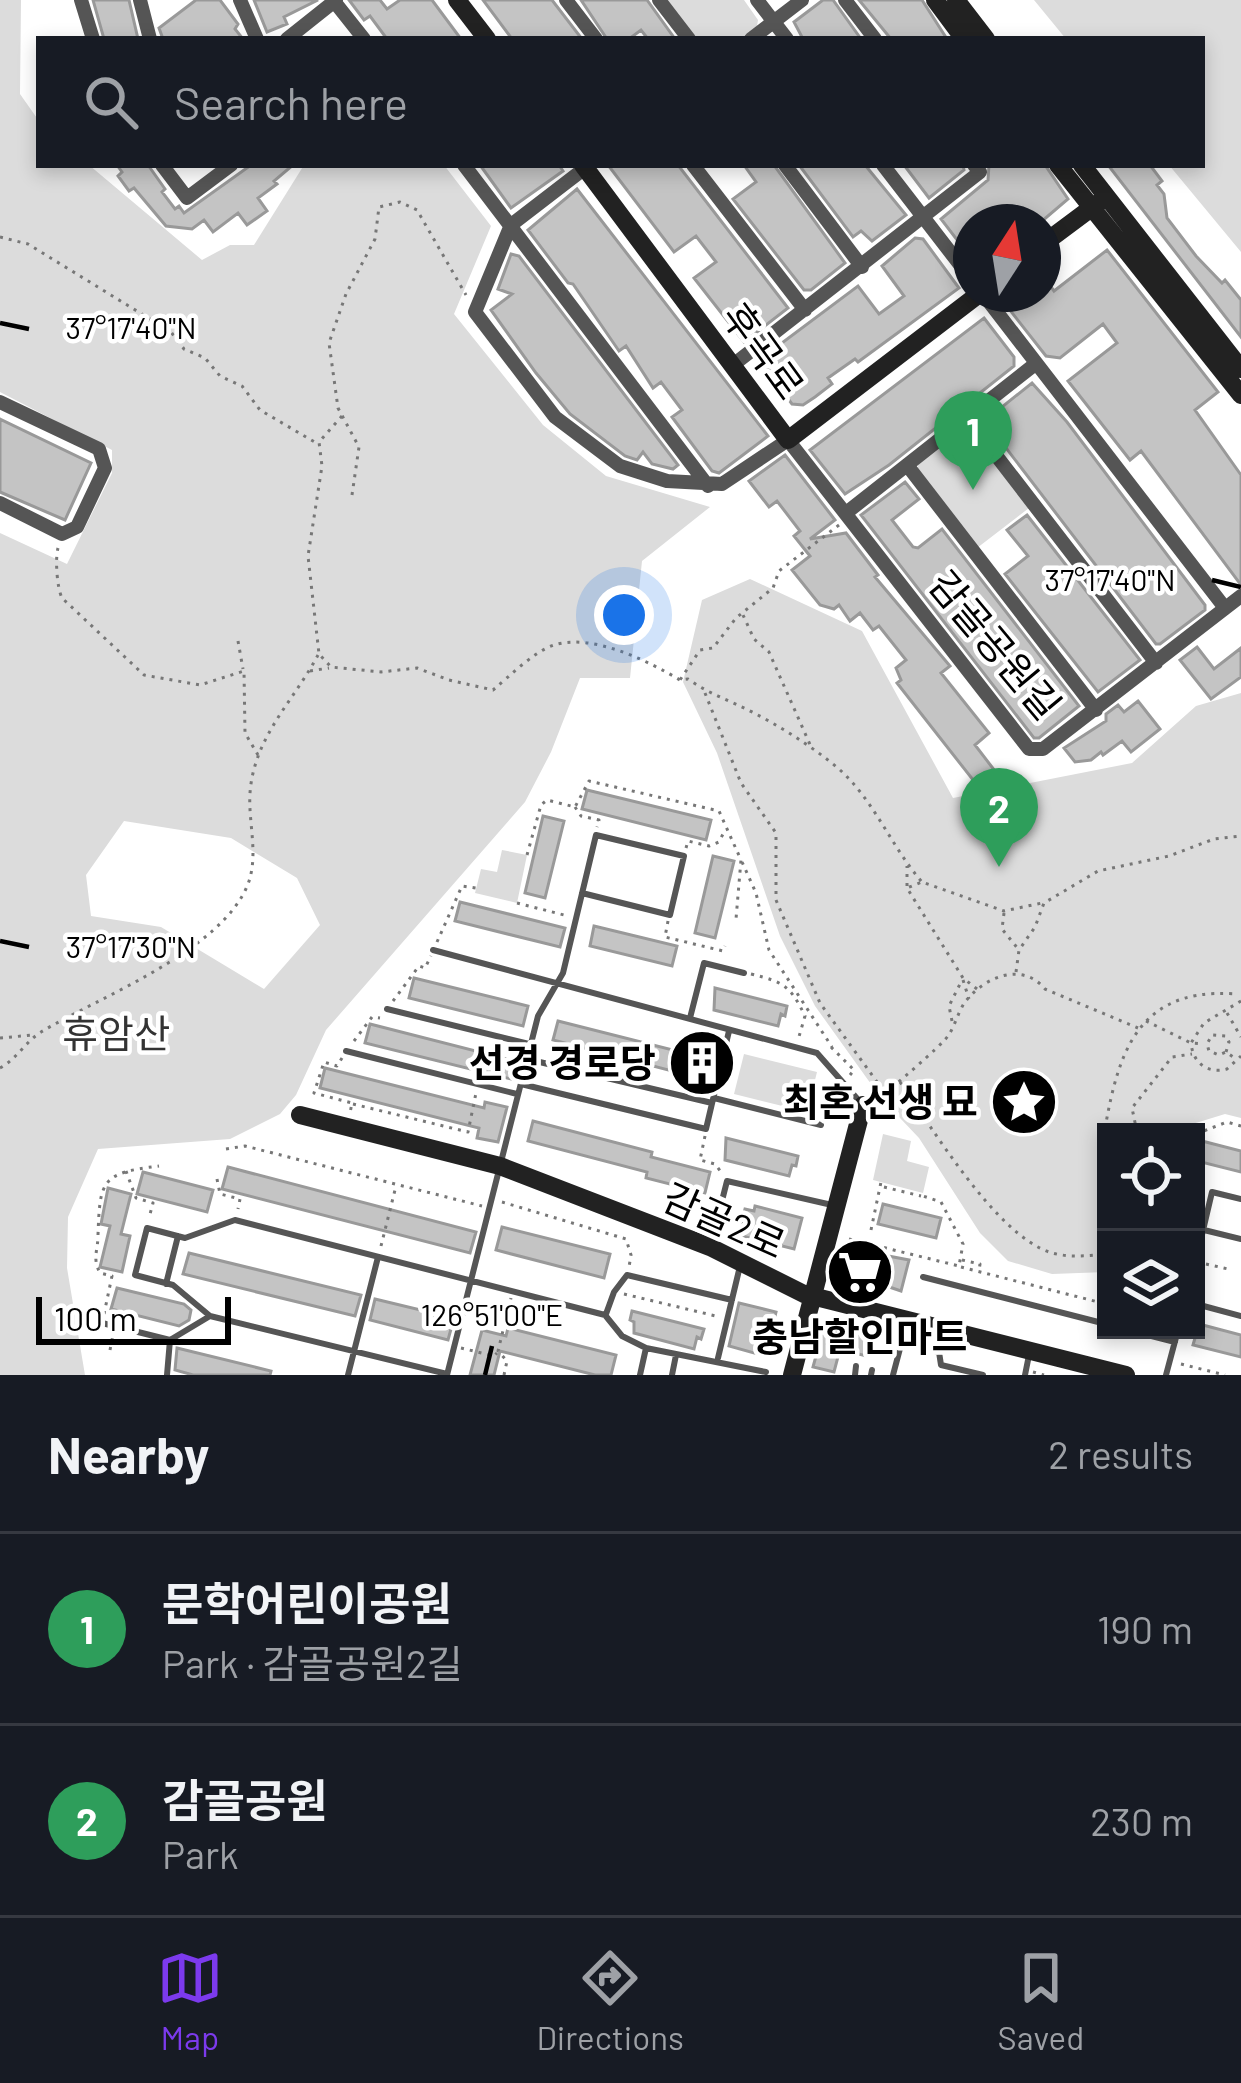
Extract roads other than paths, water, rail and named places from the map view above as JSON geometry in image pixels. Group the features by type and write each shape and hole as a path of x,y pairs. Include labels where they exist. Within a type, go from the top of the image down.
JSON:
{"street":[{"path":"81,0 91,36"},
{"path":"140,0 149,36"},
{"path":"240,0 256,36"},
{"path":"457,0 485,36"},
{"path":"566,0 594,36"},
{"path":"659,0 687,36"},
{"path":"757,0 785,36"},
{"path":"756,36 802,0"},
{"path":"844,0 873,36"},
{"path":"935,0 962,36"},
{"path":"956,0 984,36"},
{"path":"290,36 335,1 362,36"},
{"path":"164,168 187,198 228,168"},
{"path":"466,168 709,486"},
{"path":"583,168 511,225 475,312 555,417 620,466 667,481 722,484 788,440"},
{"name":"후곡로","path":"587,168 788,440 957,312"},
{"path":"695,168 805,310"},
{"path":"787,168 862,267"},
{"path":"885,168 953,256"},
{"path":"734,365 980,172 977,168"},
{"path":"1061,168 1099,203 1240,364"},
{"path":"1083,168 1099,203 1241,394"},
{"path":"1061,231 1099,203"},
{"path":"994,312 1225,608"},
{"path":"847,515 1034,365"},
{"path":"0,402 99,449 105,468 77,527 62,534 0,503"},
{"path":"968,419 1156,663"},
{"name":"감골공원길","path":"788,440 1029,749 1043,749 1241,596"},
{"path":"907,465 1096,710"},
{"path":"792,1375 863,1105"},
{"name":"감골2로","path":"300,1115 500,1166 710,1247 812,1296 1126,1375"}],"lane":[{"path":"582,893 670,915 684,856 596,835 557,982 538,1016 471,1282 447,1374 210,1316 166,1284 134,1275 147,1228 185,1238 236,1220 471,1282 605,1315 622,1336 646,1348 766,1372"},
{"path":"433,950 817,1053 863,1105"},
{"path":"690,1019 704,963 744,973"},
{"path":"387,1009 531,1044"},
{"path":"521,1084 706,1129 729,1030"},
{"path":"346,1051 518,1094"},
{"path":"527,1059 816,1124"},
{"path":"710,1247 727,1180 836,1206"},
{"path":"1205,1225 1212,1192 1241,1199"},
{"path":"1205,1230 1241,1239"},
{"path":"166,1284 178,1236"},
{"path":"348,1375 378,1257"},
{"path":"717,1359 741,1262"},
{"path":"605,1315 627,1275 732,1300"},
{"path":"923,1277 1097,1322"},
{"path":"1205,1306 1241,1316"},
{"path":"102,1323 170,1340 210,1316"},
{"path":"893,1375 907,1320"},
{"path":"1163,1339 1175,1342"},
{"path":"1166,1375 1176,1339"},
{"path":"167,1375 170,1340"},
{"path":"901,1343 939,1352 941,1365 983,1375"},
{"path":"640,1375 646,1348"},
{"path":"1024,1375 1030,1351"},
{"path":"671,1375 676,1355"}],"place":[{"name":"문학어린이공원","path":"973,490"},
{"name":"감골공원","path":"999,867"},
{"name":"선경 경로당","path":"702,1063"},
{"name":"최혼 선생 묘","path":"1024,1102"},
{"name":"충남할인마트","path":"860,1272"}],"park label":[{"name":"휴암산","path":"116,1034"}]}
